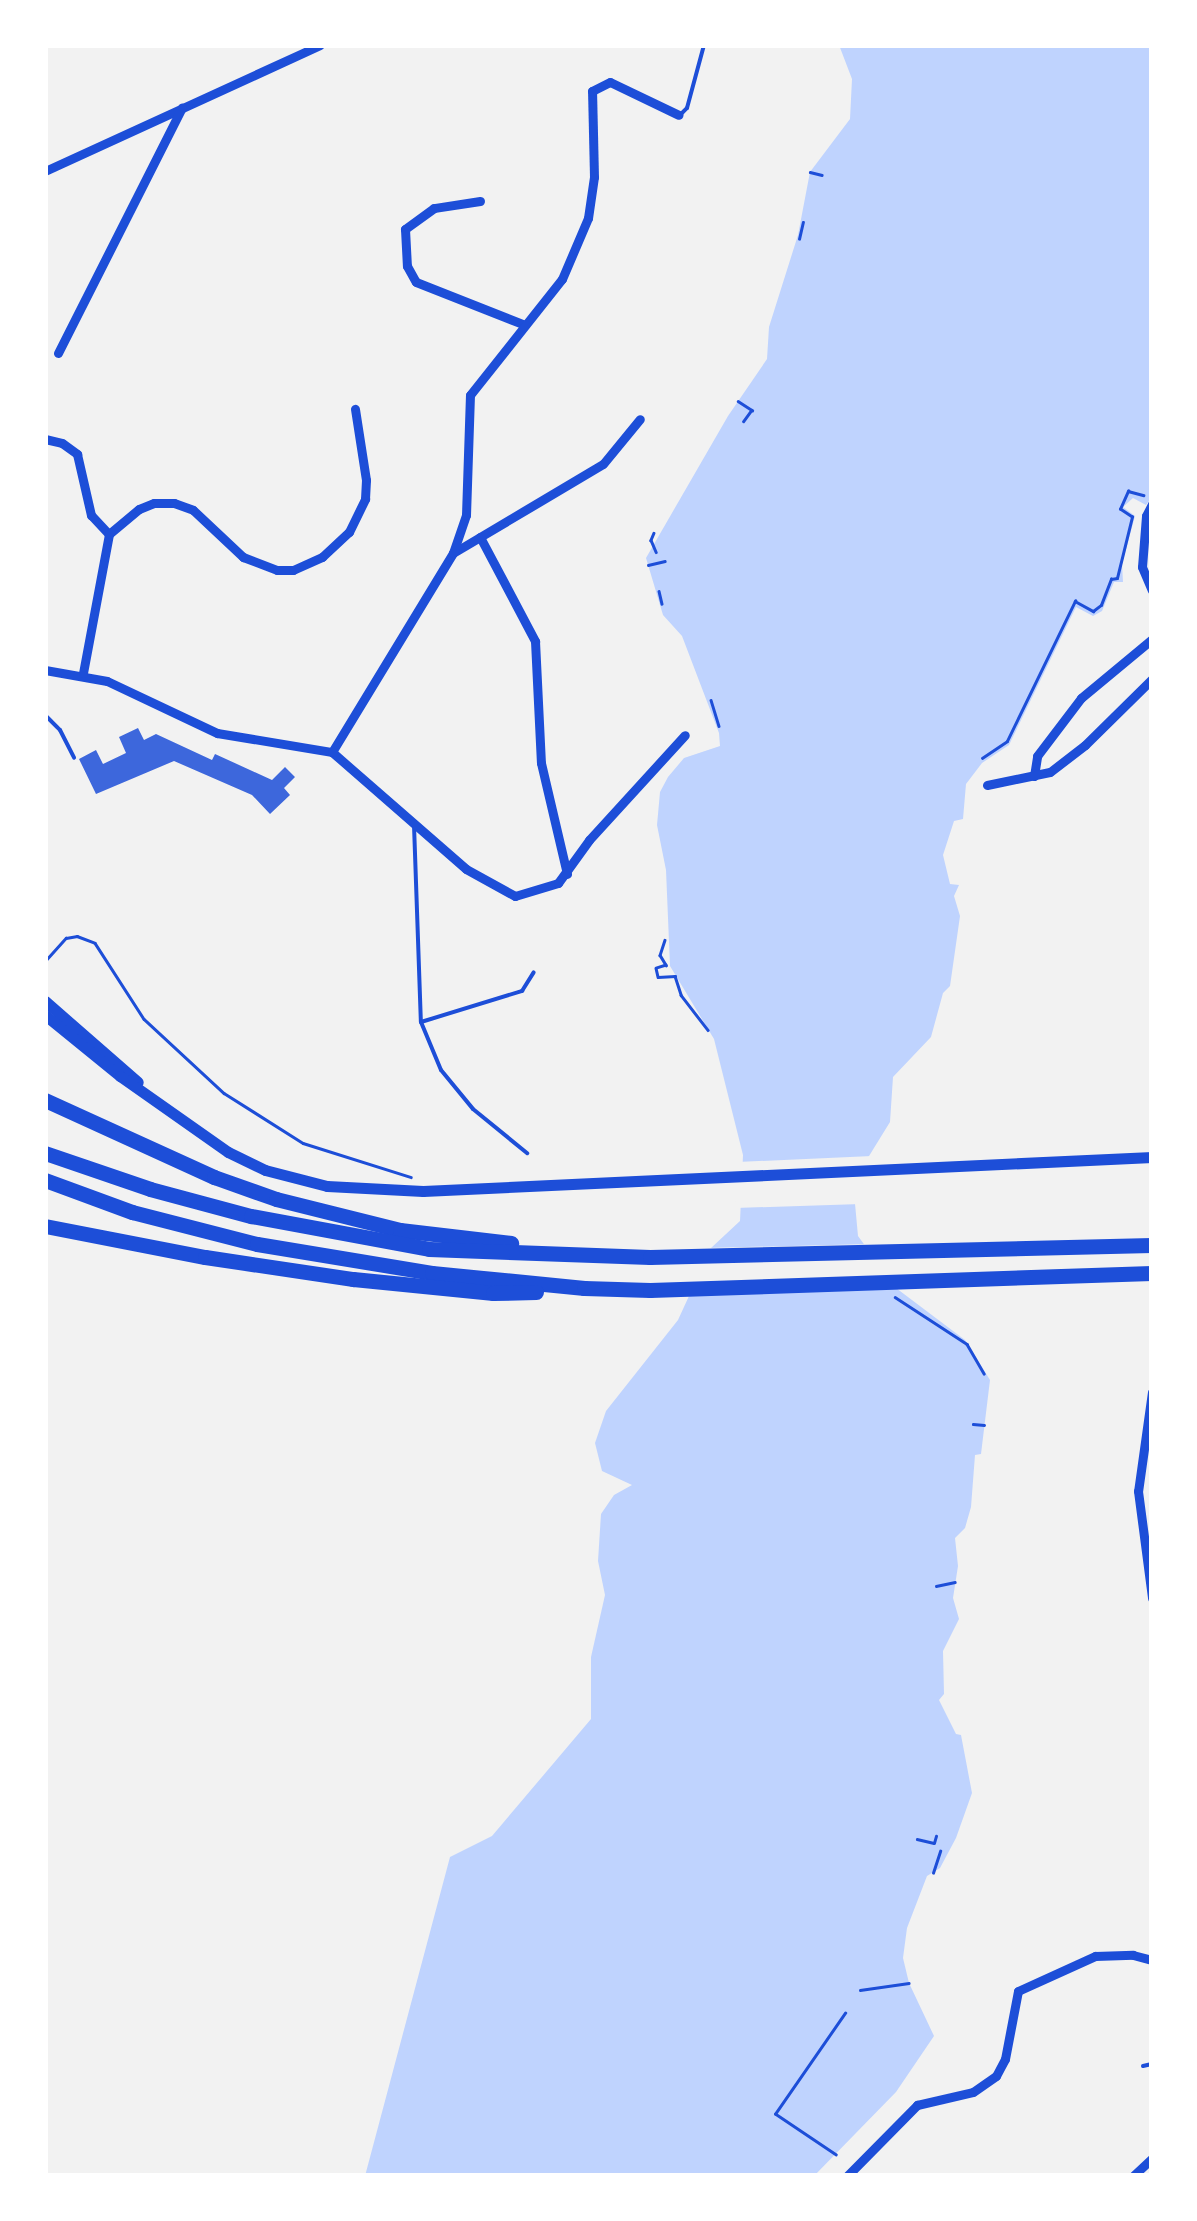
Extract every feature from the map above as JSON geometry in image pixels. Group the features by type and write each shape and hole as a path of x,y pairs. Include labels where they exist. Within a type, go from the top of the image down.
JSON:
{"highway":[{"path":"45,1100 214,1177 276,1199 428,1241"},
{"path":"45,1153 150,1189 252,1216 428,1241 650,1256 1152,1244"},
{"path":"45,1180 218,1235 493,1292 1152,1273"},
{"path":"45,1226 204,1257 432,1280"},
{"path":"1056,1277 1152,1284"}],"main road":[{"path":"45,1001 122,1065 159,1103"},
{"path":"45,1015 228,1152 265,1170 327,1186 1152,1157"}],"street":[{"path":"45,172 320,45"},
{"path":"332,752 453,553 466,516 470,396 562,279 588,218 594,177 592,91 610,82 679,115"},
{"path":"58,353 182,108"},
{"path":"480,200 434,208 405,228 407,266 416,282 524,325"},
{"path":"83,673 109,534 139,510 154,503 174,503 193,510 242,557 261,567 293,570 322,558 349,532 364,499 366,480 354,409"},
{"path":"453,553 603,464 640,419"},
{"path":"45,440 62,443 77,454 91,515 109,534"},
{"path":"1152,504 1146,516 1142,568 1152,590"},
{"path":"480,537 535,641 540,764 566,874"},
{"path":"1034,776 1037,756 1081,698 1152,638"},
{"path":"45,670 83,673 131,690 217,732 332,752 370,780 414,825 466,869 515,896 558,884 590,840 686,735"},
{"path":"987,785 1050,772 1085,746 1152,679"},
{"path":"1152,1392 1138,1492 1152,1598"},
{"path":"847,2176 917,2105 973,2092 996,2076 1005,2058 1018,1991 1095,1956 1133,1955 1152,1960"},
{"path":"1133,2176 1152,2158"}],"lane":[{"path":"679,115 687,108 704,45"},
{"path":"45,715 60,730 74,758"},
{"path":"414,825 420,1022 441,1070 473,1110 526,1153"},
{"path":"420,1022 522,991 534,972"},
{"path":"1143,2066 1152,2064"}],"path":[{"path":"810,172 822,175"},
{"path":"799,239 803,222"},
{"path":"738,401 752,410 744,421"},
{"path":"982,758 1007,742 1075,601 1093,611 1102,605 1110,579 1116,578 1132,517 1120,509 1128,491 1146,496 1152,489"},
{"path":"654,533 656,552"},
{"path":"648,564 666,561"},
{"path":"659,591 662,604"},
{"path":"711,700 719,726"},
{"path":"45,961 66,938 77,936 95,942 144,1020 252,1112 339,1158 422,1185"},
{"path":"665,940 660,955 666,965 656,968 658,977 675,976 681,995 708,1030"},
{"path":"896,1298 967,1344 984,1373"},
{"path":"973,1424 984,1425"},
{"path":"936,1586 955,1582"},
{"path":"917,1839 934,1844 936,1836"},
{"path":"933,1873 940,1851"},
{"path":"860,1990 908,1983"},
{"path":"836,2155 775,2114 845,2013"}],"water":[{"path":"839,45 1152,45 1152,497 1146,505 1133,498 1123,507 1135,516 1122,564 1123,582 1114,582 1102,611 1093,616 1076,607 1009,745 982,763 966,784 963,819 954,821 943,855 950,884 959,885 954,896 960,916 950,986 943,993 931,1037 893,1077 890,1122 853,1182 858,1236 896,1288 965,1340 990,1380 981,1454 975,1455 971,1507 965,1528 955,1538 958,1566 953,1598 959,1619 943,1651 944,1694 939,1700 956,1734 961,1735 972,1793 940,1868 927,1876 907,1928 903,1958 909,1983 934,2036 896,2092 814,2176 365,2176 450,1857 492,1836 591,1719 591,1657 605,1595 598,1561 601,1514 614,1495 632,1485 602,1471 595,1443 606,1411 678,1320 711,1248 740,1221 743,1155 714,1039 670,966 666,870 657,825 660,792 668,777 684,758 720,746 719,733 682,636 663,615 646,558 728,416 767,359 769,327 798,235 810,172 850,119 852,79"}],"pier":[{"path":"872,1156 858,1183 861,1204 735,1208 737,1162"},
{"path":"871,1244 890,1279 684,1296 706,1248"}],"building":[{"path":"138,728 144,740 156,734 212,760 215,754 272,780 285,767 295,777 284,788 290,795 270,814 252,795 174,761 96,794 79,759 96,750 103,764 126,753 119,737"}]}
